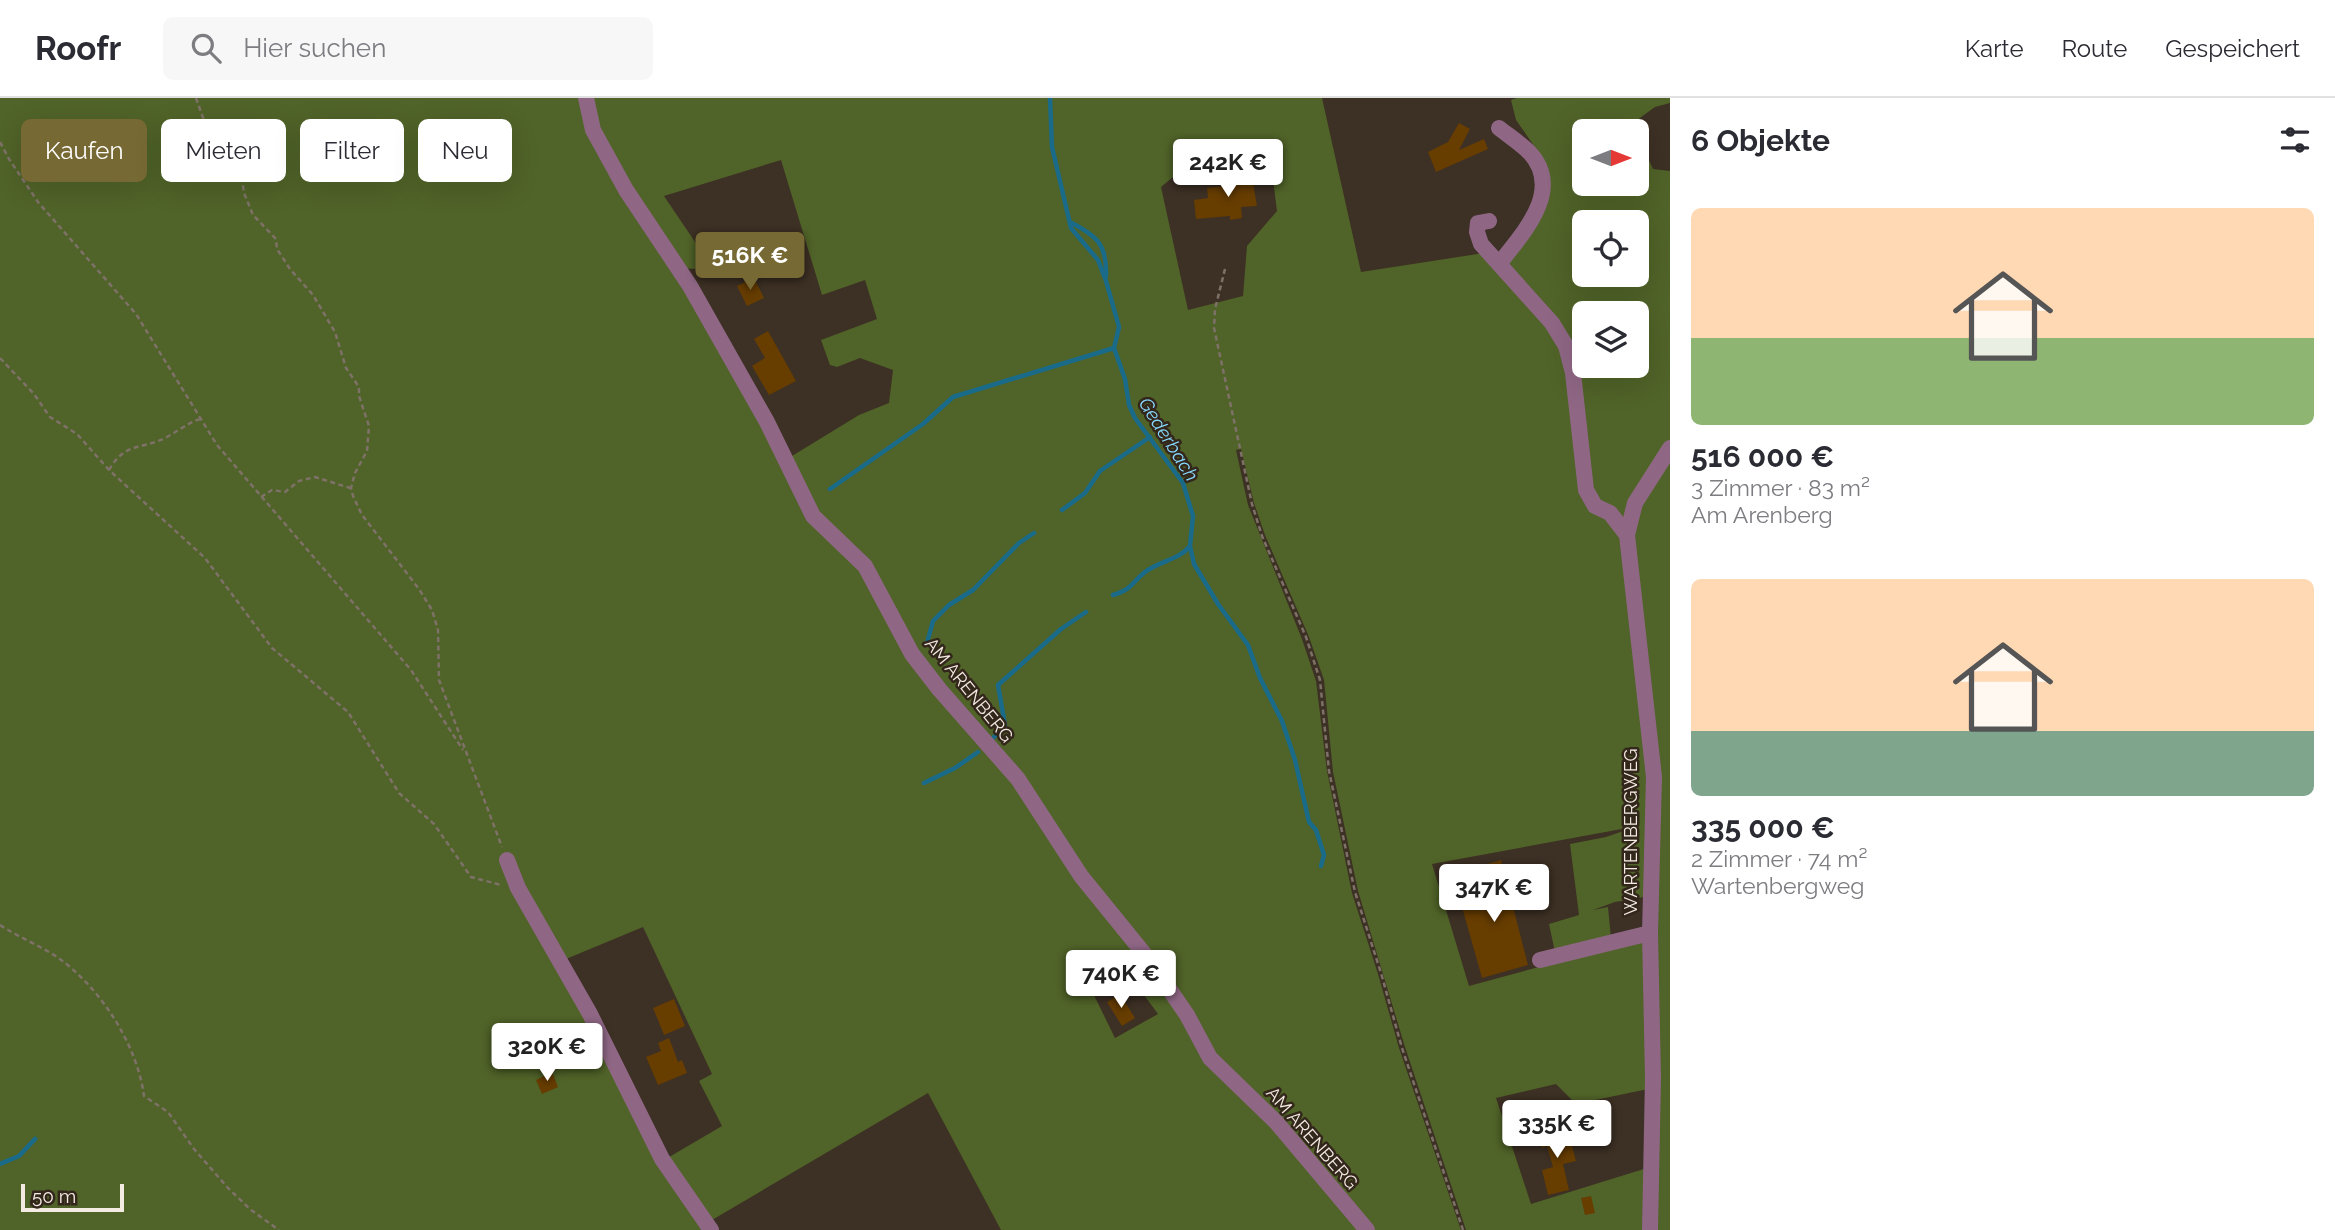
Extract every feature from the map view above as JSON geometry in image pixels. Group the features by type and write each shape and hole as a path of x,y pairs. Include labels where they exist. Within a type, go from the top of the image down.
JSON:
{"street":[{"name":"AM ARENBERG","path":"586,98 593,130 626,190 690,286 767,422 813,516 865,566 912,654 1018,779 1081,876 1150,961 1187,1015 1210,1058 1276,1122 1367,1230"},
{"path":"1499,128 1529,152 1538,168 1543,187 1534,218 1499,264"},
{"path":"1489,221 1478,223 1477,232 1481,243 1552,323 1566,346 1573,373 1586,490 1595,506 1610,513 1627,535"},
{"name":"WARTENBERGWEG","path":"1650,1230 1653,1078 1650,933 1654,777 1627,535 1635,503 1670,447"},
{"path":"507,860 518,888 590,1014 662,1159 711,1230"},
{"path":"1540,960 1650,933"}],"path":[{"path":"196,98 211,139 241,172 244,193 253,215 276,239 277,249 290,269 313,295 335,332 346,368 359,387 359,397 369,426 367,451 355,472 351,488 362,515 432,610 438,630 439,680 507,860"},
{"path":"0,142 38,202 136,314 217,445 411,670 469,759"},
{"path":"1225,269 1215,309 1214,328 1252,504 1262,536 1306,637 1320,680 1329,771 1355,892 1406,1061 1463,1230"},
{"path":"0,358 34,394 50,417 77,434 109,470 205,558 272,648 348,712 399,793 434,824 471,877 518,888"},
{"path":"109,470 129,448 163,439 200,419"},
{"path":"261,498 272,490 287,491 299,481 315,477 351,488"},
{"path":"0,925 57,957 95,991 124,1037 141,1077 144,1096 168,1112 194,1149 228,1188 251,1210 279,1230"}],"green space":[{"path":"0,98 1322,98 1361,272 1484,253 1550,325 1563,347 1570,374 1584,491 1592,509 1609,515 1623,533 1649,755 1644,897 1615,902 1593,910 1608,907 1611,938 1555,952 1549,924 1579,915 1570,844 1606,837 1638,826 1432,864 1469,986 1645,938 1648,1089 1576,1104 1556,1084 1496,1098 1531,1204 1647,1168 1642,1230 1466,1230 1405,1047 1358,891 1333,772 1324,680 1309,637 1265,535 1241,449 1236,450 1248,505 1316,681 1327,771 1352,893 1399,1048 1461,1230 1373,1230 1367,1225 1278,1119 1213,1056 1191,1013 1154,959 1144,964 1183,1017 1206,1059 1273,1123 1362,1230 1001,1230 928,1093 712,1220 664,1160 722,1126 699,1081 712,1074 643,927 566,959 511,858 502,861 508,879 585,1017 639,1130 658,1164 704,1230 0,1230","holes":["1269,148 1277,211 1247,246 1243,296 1188,310 1161,187 1191,162","781,160 822,295 865,280 877,319 821,340 830,365 837,367 860,358 893,370 889,403 859,415 792,456 769,410 756,409 716,340 680,268 714,270 664,196","1127,972 1158,1014 1115,1038 1089,985"]},
{"path":"1517,98 1670,98 1670,103 1655,107 1638,119 1572,119 1572,196 1649,196 1649,160 1653,169 1670,171 1670,442 1625,527 1589,489 1573,378 1649,378 1649,301 1572,301 1572,373 1568,346 1502,263 1537,220 1537,150 1516,120 1511,100"},
{"path":"1670,452 1670,1230 1652,1230 1656,754 1630,536 1638,504"}],"building":[{"path":"1459,123 1470,129 1459,150 1484,139 1488,149 1436,172 1428,152 1448,142"},
{"path":"1251,171 1257,206 1241,207 1242,218 1230,220 1230,216 1196,219 1194,200 1208,198 1207,188 1233,185 1231,175"},
{"path":"754,278 764,298 747,306 737,286"},
{"path":"768,331 796,381 769,395 752,366 765,358 754,339"},
{"path":"1501,860 1528,965 1482,978 1458,893 1489,885 1484,865"},
{"path":"1120,994 1135,1018 1122,1026 1107,1002"},
{"path":"674,999 685,1026 664,1035 653,1008"},
{"path":"669,1038 678,1062 682,1060 687,1073 658,1085 646,1057 661,1051 658,1043"},
{"path":"552,1072 558,1087 542,1094 536,1080"},
{"path":"1567,1128 1576,1161 1563,1164 1569,1190 1548,1195 1542,1170 1553,1167 1547,1146 1542,1148 1539,1136"},
{"path":"1591,1196 1595,1213 1585,1215 1581,1198"}],"waterway":[{"name":"Gederbach","path":"1050,98 1052,147 1071,228 1098,260 1106,281 1119,327 1114,348 1125,379 1129,405 1135,418 1183,483 1193,516 1190,546 1194,564 1218,604 1248,645 1260,678 1282,721 1295,760 1309,822 1316,830 1324,855 1321,866"},
{"path":"1070,222 1098,242 1105,256 1106,276"},
{"path":"830,489 923,424 953,397 1114,348"},
{"path":"1062,510 1085,493 1100,471 1150,437"},
{"path":"927,643 933,621 949,605 973,590 1019,543 1034,533"},
{"path":"1113,595 1128,588 1151,568 1190,546"},
{"path":"994,737 1005,725 998,685 1061,629 1086,612"},
{"path":"924,783 955,768 978,752"},
{"path":"0,1164 19,1156 35,1139"}]}
